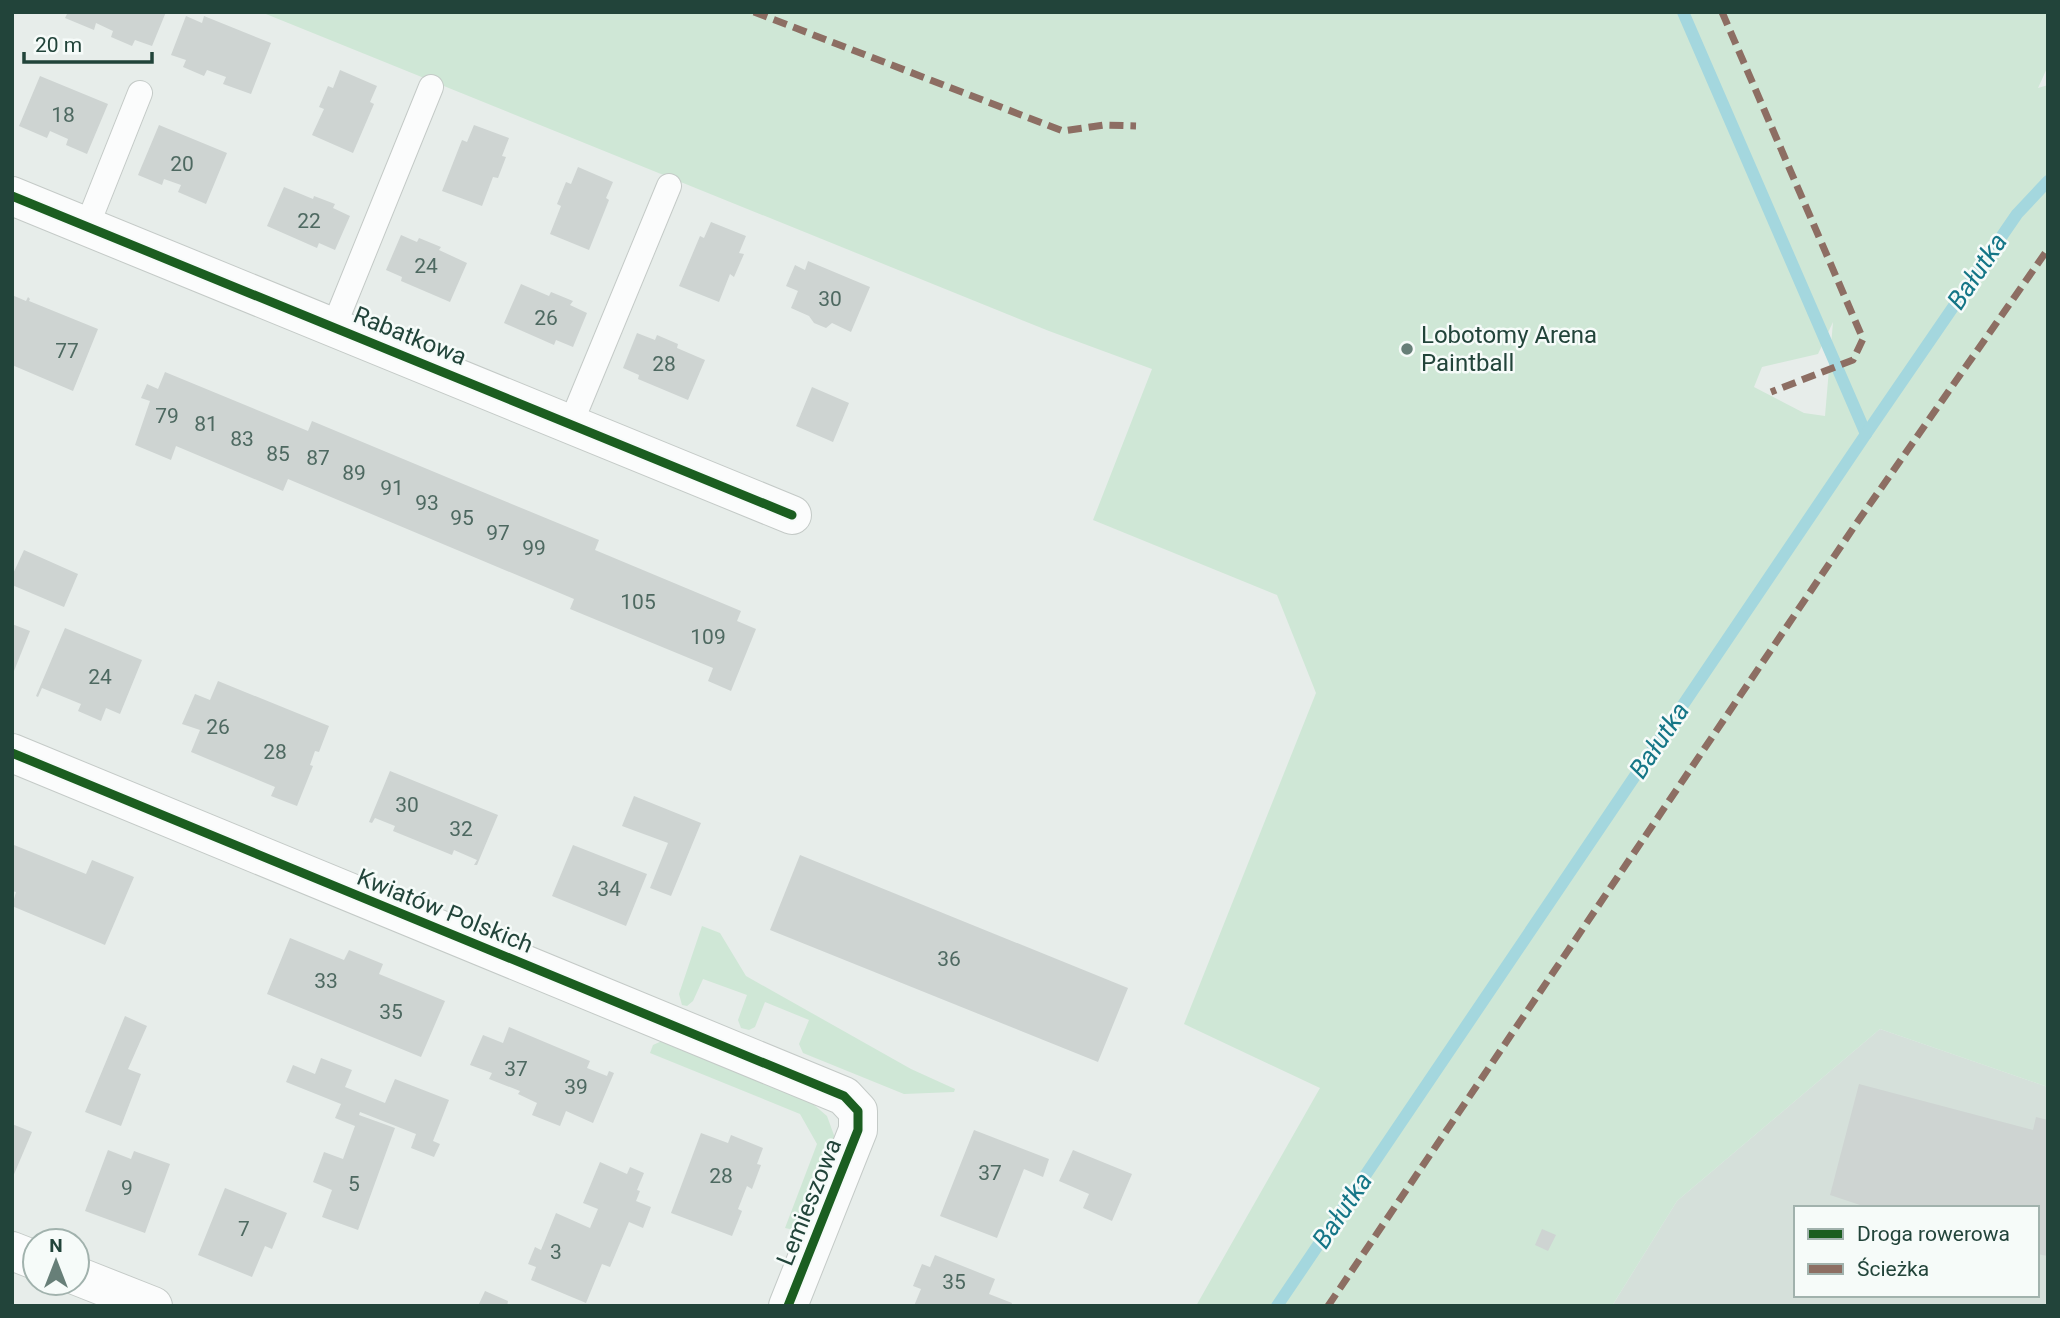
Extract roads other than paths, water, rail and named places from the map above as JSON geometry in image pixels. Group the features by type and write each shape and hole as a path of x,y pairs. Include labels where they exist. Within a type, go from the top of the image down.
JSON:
{"street":[{"name":"Rabatkowa","path":"12,195 792,515"},
{"name":"Kwiatów Polskich","path":"12,753 844,1096 858,1111"},
{"name":"Lemieszowa","path":"788,1306 858,1130 858,1111"},
{"path":"91,1282 153,1306"}],"lane":[{"path":"334,326 431,87"},
{"path":"87,226 140,93"},
{"path":"571,424 669,186"}],"waterway":[{"path":"1683,12 1866,434"},
{"name":"Bałutka","path":"1277,1306 1866,434 2017,214 2048,181"}],"place":[{"name":"Lobotomy Arena Paintball","path":"1407,349"}]}
